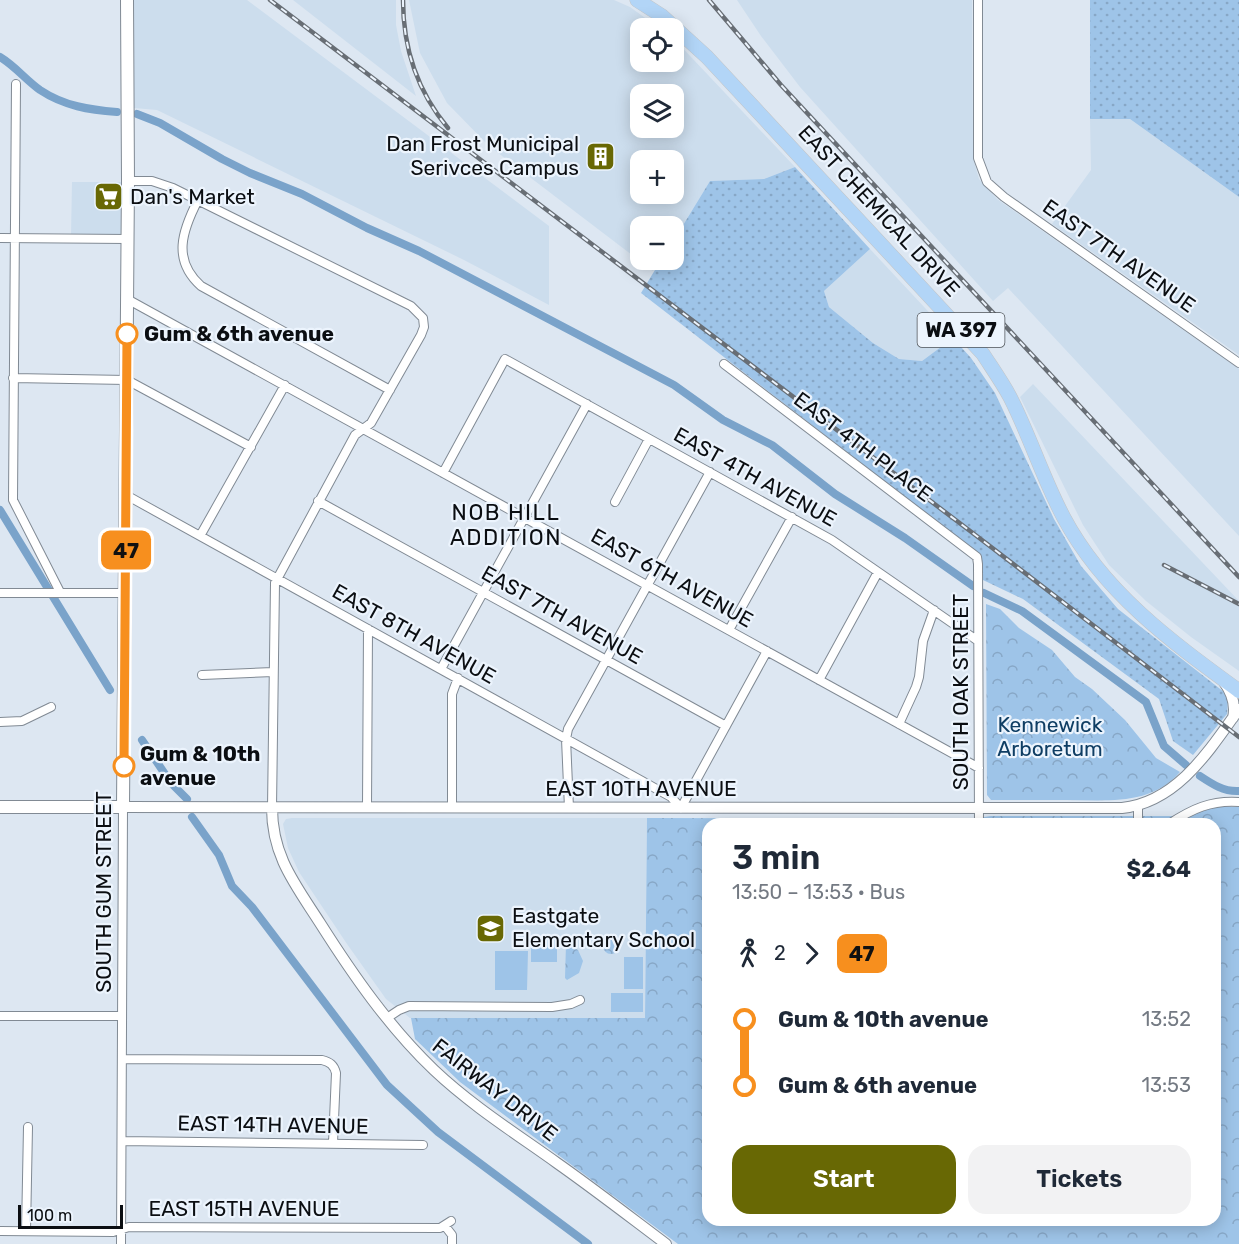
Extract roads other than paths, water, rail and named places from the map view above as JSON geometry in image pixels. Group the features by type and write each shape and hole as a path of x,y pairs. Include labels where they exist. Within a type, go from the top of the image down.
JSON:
{"main road":[{"name":"SOUTH GUM STREET","path":"123,807 128,239 127,0"},
{"name":"EAST CHEMICAL DRIVE","path":"637,0 662,16 707,57 983,354 1009,396 1064,518 1091,561 1124,599 1167,637 1239,691"},
{"name":"EAST 10TH AVENUE","path":"0,807 123,807"}],"street":[{"name":"EAST 7TH AVENUE","path":"978,0 978,158 983,175 995,190 1239,363"},
{"path":"16,84 13,500 53,592"},
{"path":"128,181 164,184 411,306 423,318 424,327 421,335 371,423 355,435 277,578 274,588 272,808"},
{"path":"198,200 186,225 183,243 185,266 194,280 201,286 390,390"},
{"path":"0,238 128,239"},
{"name":"EAST 6TH AVENUE","path":"127,298 979,768"},
{"name":"EAST 4TH AVENUE","path":"443,473 505,359 832,540 978,641"},
{"name":"EAST 4TH PLACE","path":"723,364 972,553 978,560"},
{"path":"13,378 127,380 250,447"},
{"path":"200,536 285,385"},
{"path":"441,669 587,405"},
{"path":"615,502 649,439"},
{"path":"569,808 566,739 568,729 710,472"},
{"name":"EAST 8TH AVENUE","path":"126,495 671,797 681,808"},
{"name":"EAST 7TH AVENUE","path":"318,501 726,726"},
{"path":"729,630 792,517"},
{"name":"SOUTH OAK STREET","path":"978,560 979,818"},
{"path":"819,680 878,572"},
{"path":"0,593 125,593"},
{"path":"898,724 916,687 922,641 934,610"},
{"path":"367,808 368,628"},
{"path":"681,808 767,651"},
{"path":"202,675 273,672"},
{"path":"1218,675 1228,687 1236,713"},
{"path":"452,808 452,694 458,678"},
{"path":"0,722 22,721 51,707"},
{"name":"EAST 10TH AVENUE","path":"123,807 1138,807 1172,789 1184,779 1236,713"},
{"path":"1179,818 1200,806 1239,802"},
{"name":"SOUTH GUM STREET","path":"121,1244 123,807"},
{"path":"1138,807 1138,818"},
{"name":"FAIRWAY DRIVE","path":"272,808 274,838 286,869 338,950 387,1018 417,1053 452,1086 666,1244"},
{"path":"387,1018 409,1006 552,1007 580,1000"},
{"path":"0,1016 122,1016"},
{"path":"122,1059 322,1059 333,1065 336,1073 333,1143"},
{"path":"26,1232 28,1127"},
{"name":"EAST 14TH AVENUE","path":"122,1142 423,1145"},
{"name":"EAST 15TH AVENUE","path":"0,1231 113,1232 129,1227 440,1228 448,1224 452,1244"}],"waterway":[{"path":"0,57 40,90 58,100 87,108 117,112"},
{"path":"137,114 160,123 250,173 302,194 367,228 419,251 674,385 723,420 772,445 835,494 905,538 973,586"},
{"path":"0,510 110,690"},
{"path":"984,593 1022,611 1146,702 1164,746 1186,765"},
{"path":"142,740 171,783 187,799"},
{"path":"1200,776 1223,789 1239,791"},
{"path":"192,817 219,855 232,886 252,907 387,1085 438,1132 588,1244"}],"railway":[{"path":"270,0 1239,737"},
{"path":"403,0 406,35 414,68 428,99 448,128"},
{"path":"709,0 781,85 1239,577"},
{"path":"1164,565 1239,604"}],"place":[{"name":"Dan Frost Municipal Serivces Campus","path":"600,156"},
{"name":"Dan's Market","path":"109,197"},
{"name":"Gum & 6th avenue","path":"127,334"},
{"name":"Gum & 10th avenue","path":"124,766"},
{"name":"Eastgate Elementary School","path":"491,928"}],"district":[{"name":"NOB HILL ADDITION","path":"506,524"}],"park label":[{"name":"Kennewick Arboretum","path":"1050,737"}]}
